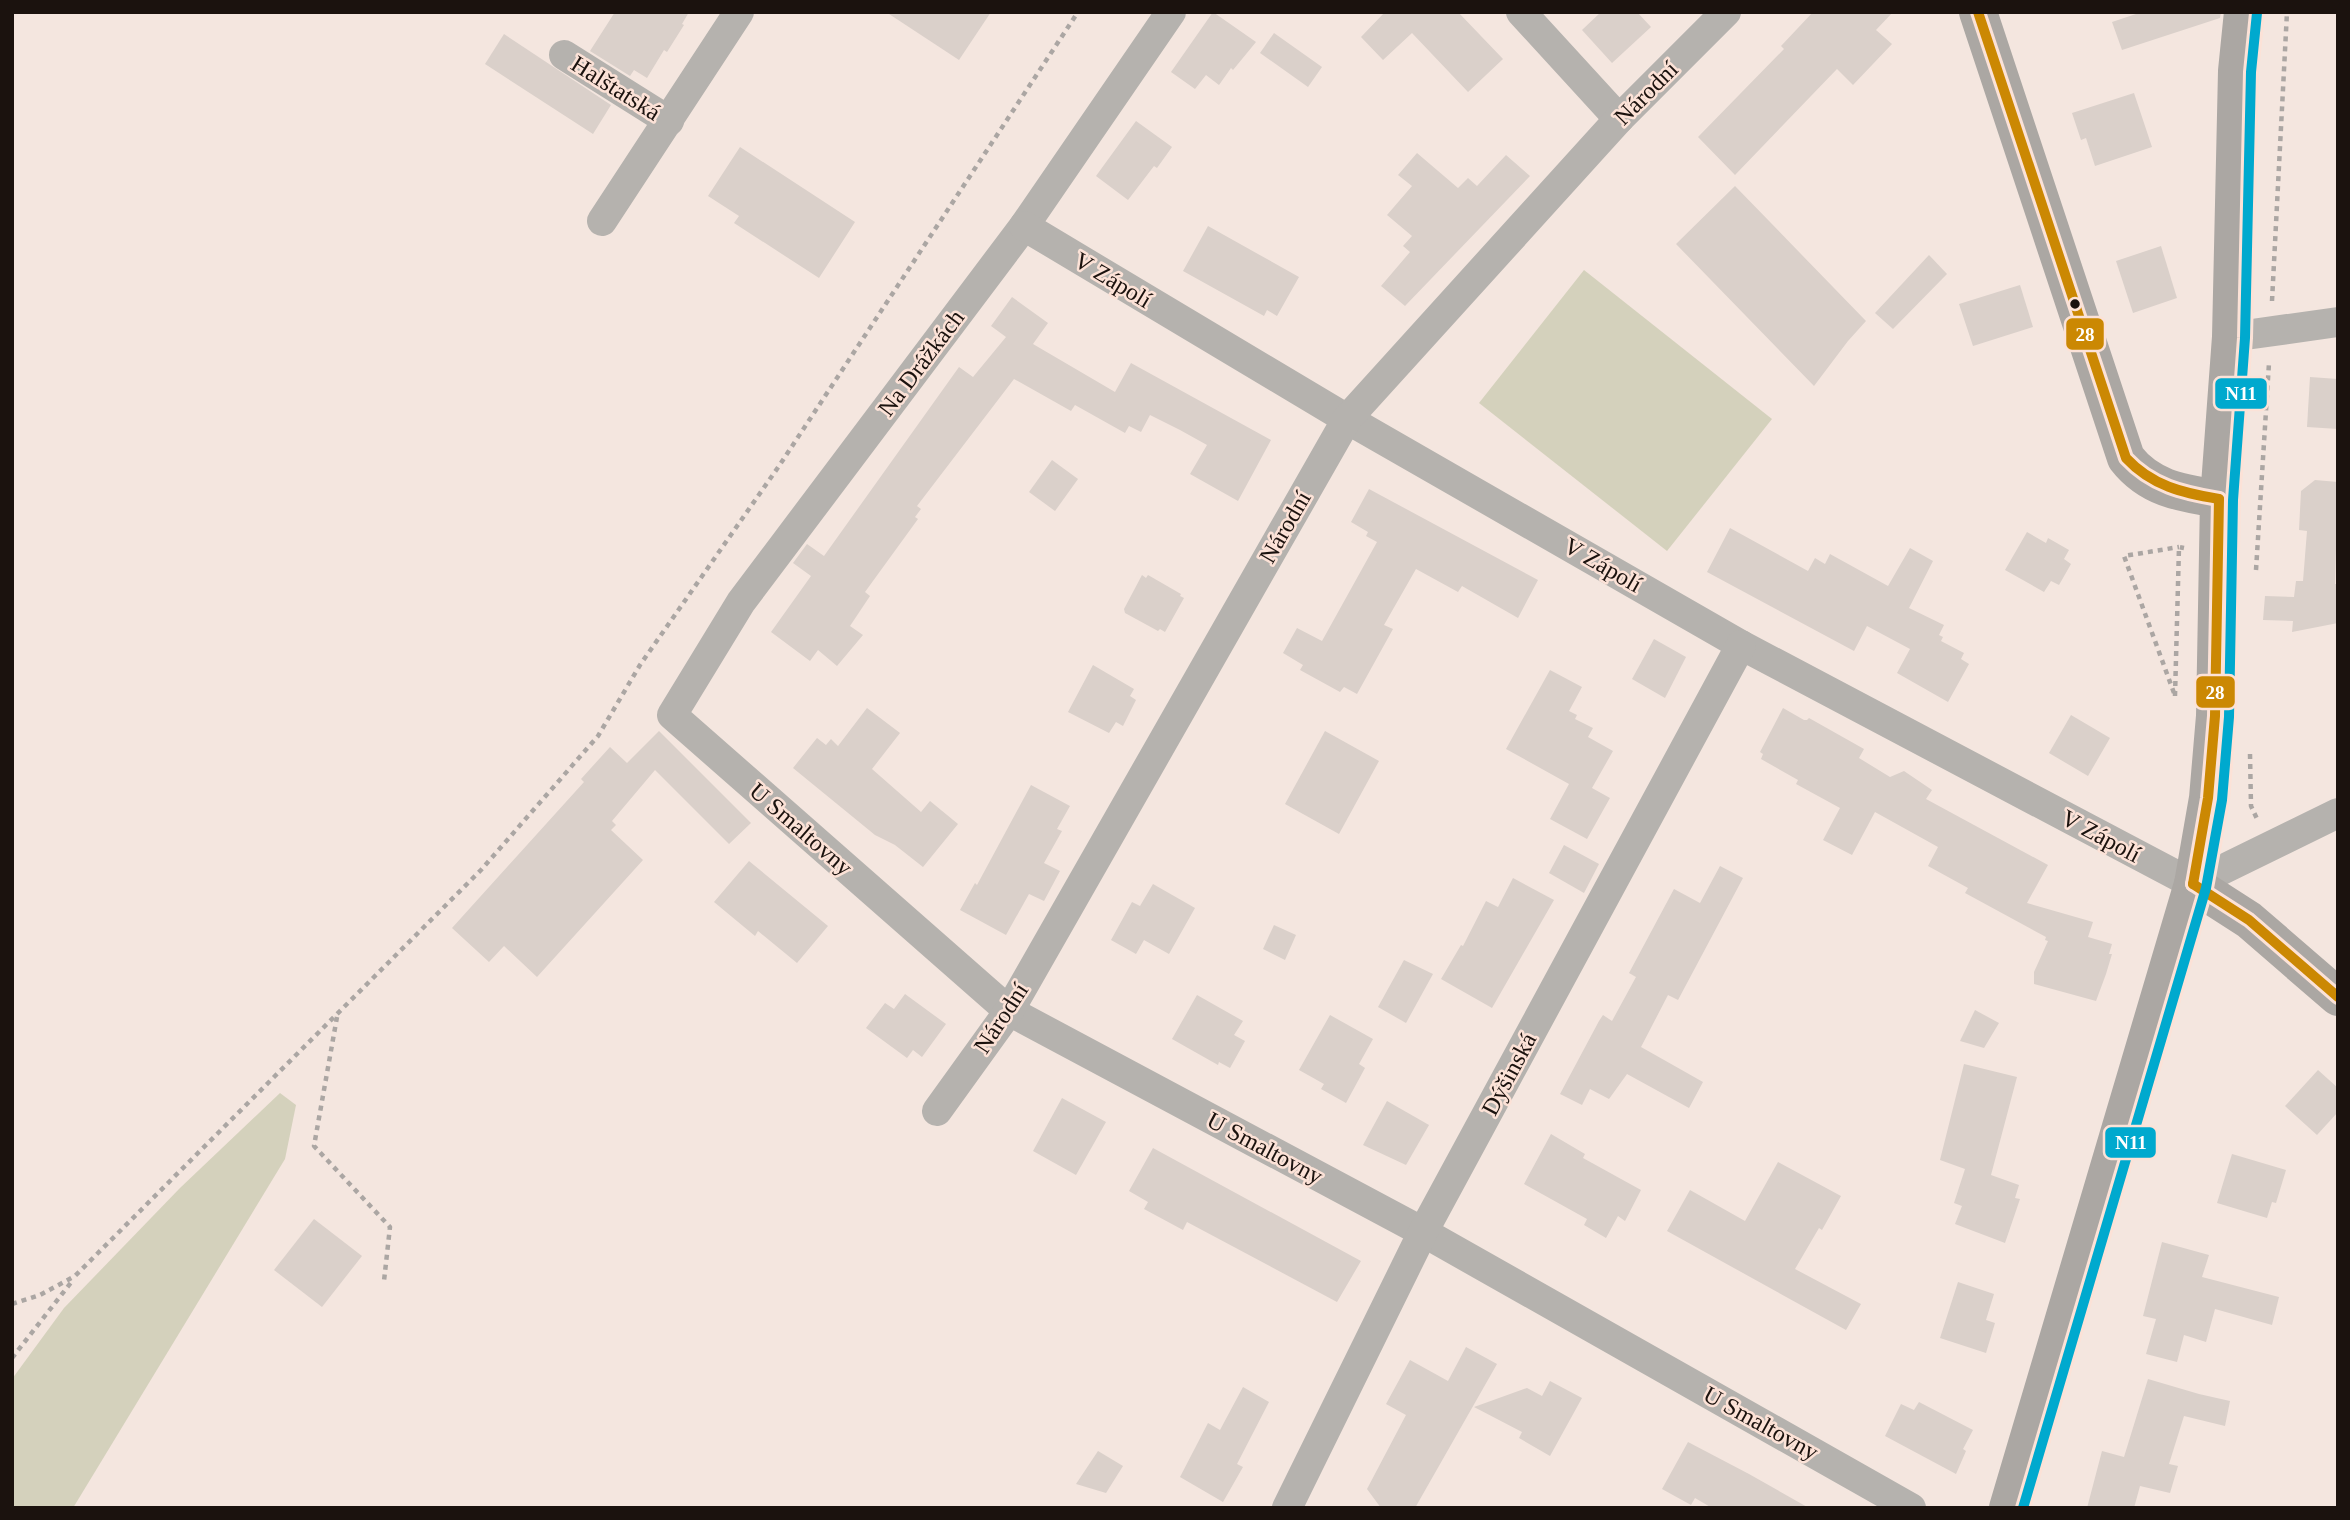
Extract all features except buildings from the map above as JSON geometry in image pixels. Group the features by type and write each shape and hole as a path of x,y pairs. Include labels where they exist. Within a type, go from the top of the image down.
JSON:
{"main road":[{"path":"1978,12 2126,458 2138,474 2176,492 2219,499"},
{"path":"2008,1508 2193,884 2208,798 2215,716 2219,499 2231,337 2237,71 2244,12"},
{"path":"2193,884 2249,920 2338,997"}],"street":[{"name":"Halštatská","path":"602,221 739,12"},
{"name":"Na Drážkách","path":"672,715 741,602 1024,226 1171,12"},
{"path":"1521,12 1619,119"},
{"name":"Národní","path":"937,1111 1009,1011 1347,419 1619,119 1726,12"},
{"name":"Halštatská","path":"564,55 669,121"},
{"name":"V Zápolí","path":"1024,226 1347,419 1741,645 2193,884"},
{"path":"2231,337 2338,322"},
{"name":"Dýšinská","path":"1287,1508 1423,1232 1741,645"},
{"name":"U Smaltovny","path":"672,715 1009,1011 1423,1232 1911,1508"},
{"path":"2193,884 2338,813"}],"path":[{"path":"12,1358 75,1276 481,870 598,736 640,664 779,466 1078,12"},
{"path":"2255,575 2287,12"},
{"path":"2175,696 2124,556 2179,547"},
{"path":"2250,750 2251,806 2270,846"},
{"path":"337,1016 314,1146 390,1227 384,1281"},
{"path":"12,1304 40,1295 75,1276"}],"shaded area":[{"path":"1584,270 1772,419 1667,551 1479,403"},
{"path":"280,1093 296,1105 285,1159 73,1508 12,1508 12,1379 64,1308 180,1188"}],"transit line":[{"name":"28","path":"1978,12 2126,458 2157,482 2219,499"},
{"name":"N11","path":"2023,1508 2206,888 2222,800 2229,717 2233,500 2245,338 2251,72 2257,13"},
{"name":"28","path":"2193,884 2208,798 2215,716 2219,499"},
{"name":"28","path":"2193,884 2249,920 2338,997"}]}
